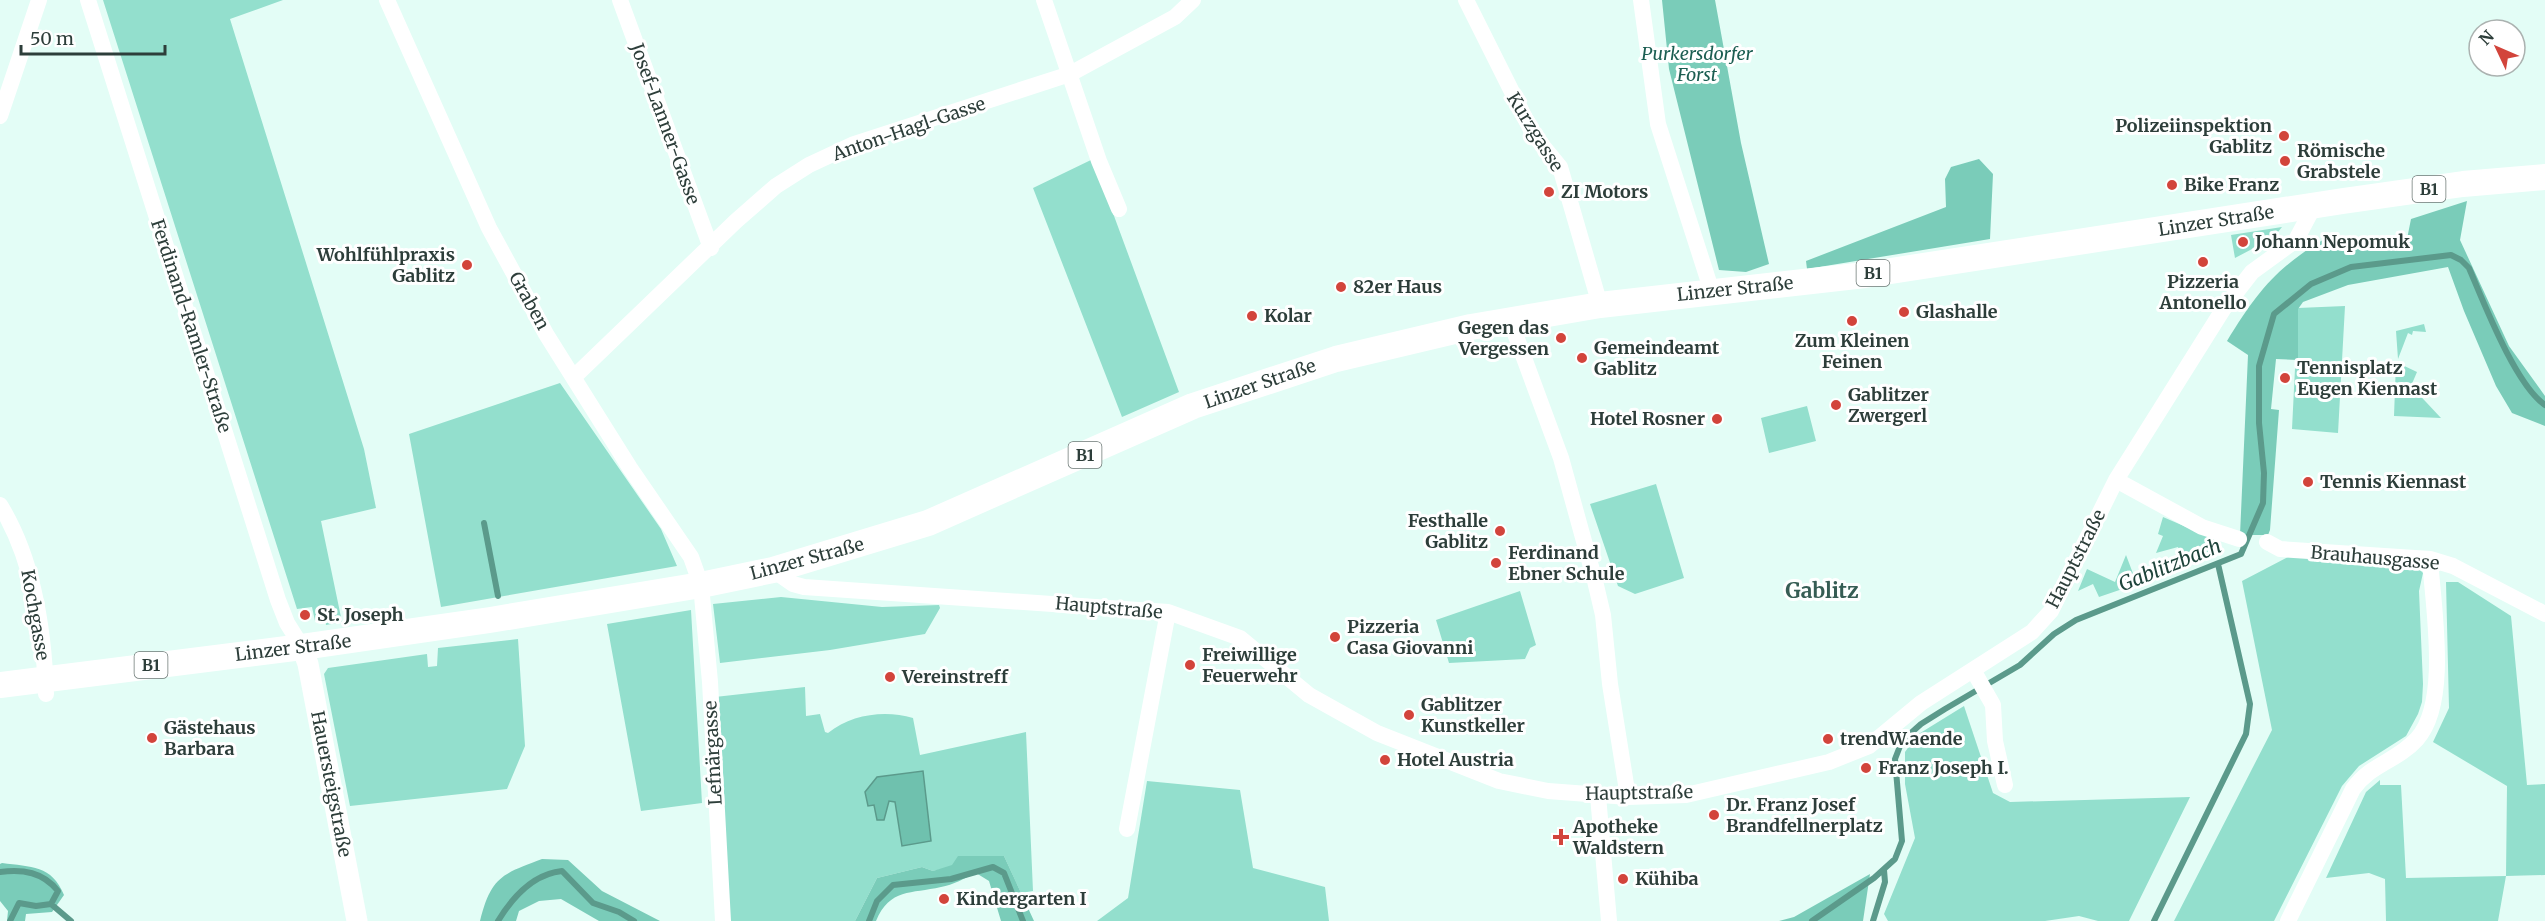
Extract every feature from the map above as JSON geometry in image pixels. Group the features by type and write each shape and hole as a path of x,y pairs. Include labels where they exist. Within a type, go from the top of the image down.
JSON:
{"main road":[{"name":"Linzer Straße","path":"0,685 46,686 701,585 773,570 928,523 1193,406 1269,380 1398,342 1600,305 1865,274 2463,184 2545,177"}],"street":[{"path":"0,116 39,0"},
{"name":"Ferdinand-Ramler-Straße","path":"88,0 278,600 287,623 302,647"},
{"name":"Graben","path":"387,0 489,228 546,334 575,376 630,468 691,557 701,585"},
{"name":"Josef-Lanner-Gasse","path":"620,0 711,248"},
{"path":"1044,0 1099,161 1119,209"},
{"name":"Anton-Hagl-Gasse","path":"575,376 711,248 736,221 776,186 809,165 854,144 1070,74 1175,17 1194,0"},
{"name":"Kurzgasse","path":"1466,0 1499,72 1533,134 1560,167 1600,305"},
{"path":"1641,0 1658,124 1712,292"},
{"name":"Hauptstraße","path":"773,570 793,584 804,587 1168,612 1240,638 1309,695 1377,733 1499,781 1548,791 1628,797 1697,793 1829,762 1869,746 1922,703 1975,675 2032,632 2051,611 2116,480 2239,286 2252,272 2296,240 2314,206"},
{"path":"1510,320 1561,458 1603,615 1610,684 1628,797"},
{"path":"2116,480 2202,527 2239,539"},
{"name":"Kochgasse","path":"0,505 12,525 33,583 46,686"},
{"name":"Brauhausgasse","path":"2266,542 2280,549 2430,560 2452,566 2545,614"},
{"path":"2288,921 2353,789 2365,773 2400,754 2428,724 2437,684 2430,560"},
{"name":"Lefnärgasse","path":"701,585 710,682 723,921"},
{"path":"1127,829 1168,612"},
{"name":"Hauersteigstraße","path":"302,647 308,664 357,921"},
{"path":"1975,675 1993,705 1995,741 2005,785"},
{"path":"1598,796 1609,921"}],"shaded area":[{"path":"103,0 283,0 230,19 364,449 376,508 321,521 342,622 326,625 325,619 315,621 312,607 297,609"},
{"path":"1093,159 1179,392 1122,417 1033,188"},
{"path":"2282,227 2273,238 2235,258 2231,235"},
{"path":"2345,306 2338,433 2292,429 2298,308"},
{"path":"2424,324 2426,332 2413,331 2412,335 2408,333 2398,359 2396,331"},
{"path":"2396,362 2417,372 2411,386 2441,418 2394,416"},
{"path":"560,383 661,529 677,566 441,607 409,434"},
{"path":"1807,406 1816,441 1769,453 1761,418"},
{"path":"1656,484 1684,578 1635,594 1618,586 1590,504"},
{"path":"2163,517 2214,539 2207,559 2185,566 2178,547 2156,553 2163,536 2158,534"},
{"path":"2126,555 2137,584 2099,597 2093,584 2078,591 2087,569 2115,582"},
{"path":"2290,556 2415,565 2423,573 2419,591 2422,702 2406,736 2359,766 2342,786 2274,921 2174,921 2272,730 2242,581"},
{"path":"2446,582 2458,582 2511,616 2527,785 2545,784 2545,875 2506,876 2507,786 2433,742 2449,708"},
{"path":"1520,591 1536,645 1530,648 1525,659 1449,663 1436,620"},
{"path":"781,597 882,607 939,605 940,608 925,634 830,650 720,663 713,604"},
{"path":"691,610 702,803 641,811 607,624"},
{"path":"518,639 525,746 507,789 350,806 324,674 328,668 427,654 428,667 437,666 438,648"},
{"path":"805,687 806,716 820,714 825,732 828,733 847,722 869,715 891,714 913,718 920,755 1026,732 1033,891 1021,893 1004,856 933,871 922,867 877,878 855,921 727,921 715,697","holes":["923,771 902,846 895,802 889,801 884,820 877,820 874,805 877,777"]},
{"path":"1964,706 1993,793 2010,802 2190,797 2129,921 2098,921 2079,916 2045,921 1888,921 1884,914 1915,838 1905,784 1905,752 1917,735"},
{"path":"923,771 931,841 902,846 895,802 889,801 884,820 877,820 874,805 868,806 865,792 877,777"},
{"path":"2380,780 2380,785 2401,785 2406,878 2506,876 2498,921 2386,921 2385,879 2369,873 2326,878 2366,792"},
{"path":"1147,781 1240,790 1253,868 1325,887 1329,921 1097,921 1128,898"}],"green space":[{"name":"Purkersdorfer Forst","path":"1662,0 1715,0 1741,143 1769,264 1746,272 1719,270 1669,69"},
{"path":"1979,159 1993,174 1990,239 1807,269 1806,261 1946,207 1945,179 1951,167"},
{"path":"2467,201 2460,240 2509,346 2545,396 2545,426 2512,413 2496,386 2448,267 2348,285 2303,302 2298,309 2298,360 2276,359 2271,409 2279,410 2270,530 2268,535 2240,535 2248,355 2227,341 2249,307 2283,268 2331,235 2347,245 2357,246 2407,239 2411,219"},
{"path":"958,856 1004,856 1034,921 1001,921 989,881 976,873 950,885 903,894 888,903 876,921 855,921 877,878 922,867 933,871 952,865"},
{"path":"542,859 568,860 602,891 660,921 599,921 561,899 539,901 519,911 516,921 480,921 489,895 500,879"},
{"path":"0,864 39,869 53,878 64,895 52,912 26,914 25,921 7,921 8,911 0,901"},
{"path":"1870,874 1863,921 1779,921 1794,917"}],"waterway":[{"name":"Gablitzbach","path":"1812,921 1874,878 1895,859 1902,841 1895,759 1902,741 1921,724 2020,665 2054,634 2076,620 2241,554 2263,503 2264,473 2259,423 2259,366 2274,314 2311,284 2351,267 2451,255 2461,260 2469,268 2512,362 2534,395 2545,405"},
{"path":"484,523 498,596"},
{"path":"2154,921 2246,734 2250,704 2218,564"},
{"name":"Gablitzbach","path":"869,921 877,901 893,885 951,879 993,867 1004,873 1023,921"},
{"path":"1873,921 1885,882 1884,870"},
{"name":"Gablitzbach","path":"498,921 524,888 542,877 562,871 593,903 619,912 634,921"},
{"name":"Gablitzbach","path":"0,872 32,873 46,880 58,891 51,904 36,906 19,903 10,921"},
{"path":"51,904 71,921"}],"place":[{"name":"Polizeiinspektion Gablitz","path":"2284,136"},
{"name":"Römische Grabstele","path":"2285,161"},
{"name":"Bike Franz","path":"2172,185"},
{"name":"ZI Motors","path":"1549,192"},
{"name":"Johann Nepomuk","path":"2243,242"},
{"name":"Pizzeria Antonello","path":"2203,262"},
{"name":"Wohlfühlpraxis Gablitz","path":"467,265"},
{"name":"82er Haus","path":"1341,287"},
{"name":"Glashalle","path":"1904,312"},
{"name":"Kolar","path":"1252,316"},
{"name":"Zum Kleinen Feinen","path":"1852,321"},
{"name":"Gegen das Vergessen","path":"1561,338"},
{"name":"Gemeindeamt Gablitz","path":"1582,358"},
{"name":"Tennisplatz Eugen Kiennast","path":"2285,378"},
{"name":"Gablitzer Zwergerl","path":"1836,405"},
{"name":"Hotel Rosner","path":"1717,419"},
{"name":"Tennis Kiennast","path":"2308,482"},
{"name":"Festhalle Gablitz","path":"1500,531"},
{"name":"Ferdinand Ebner Schule","path":"1496,563"},
{"name":"St. Joseph","path":"305,615"},
{"name":"Pizzeria Casa Giovanni","path":"1335,637"},
{"name":"Freiwillige Feuerwehr","path":"1190,665"},
{"name":"Vereinstreff","path":"890,677"},
{"name":"Gablitzer Kunstkeller","path":"1409,715"},
{"name":"Gästehaus Barbara","path":"152,738"},
{"name":"trendW.aende","path":"1828,739"},
{"name":"Hotel Austria","path":"1385,760"},
{"name":"Franz Joseph I.","path":"1866,768"},
{"name":"Dr. Franz Josef Brandfellnerplatz","path":"1714,815"},
{"name":"Apotheke Waldstern","path":"1561,837"},
{"name":"Kühiba","path":"1623,879"},
{"name":"Kindergarten I","path":"944,899"}],"district":[{"name":"Gablitz","path":"1822,591"}]}
